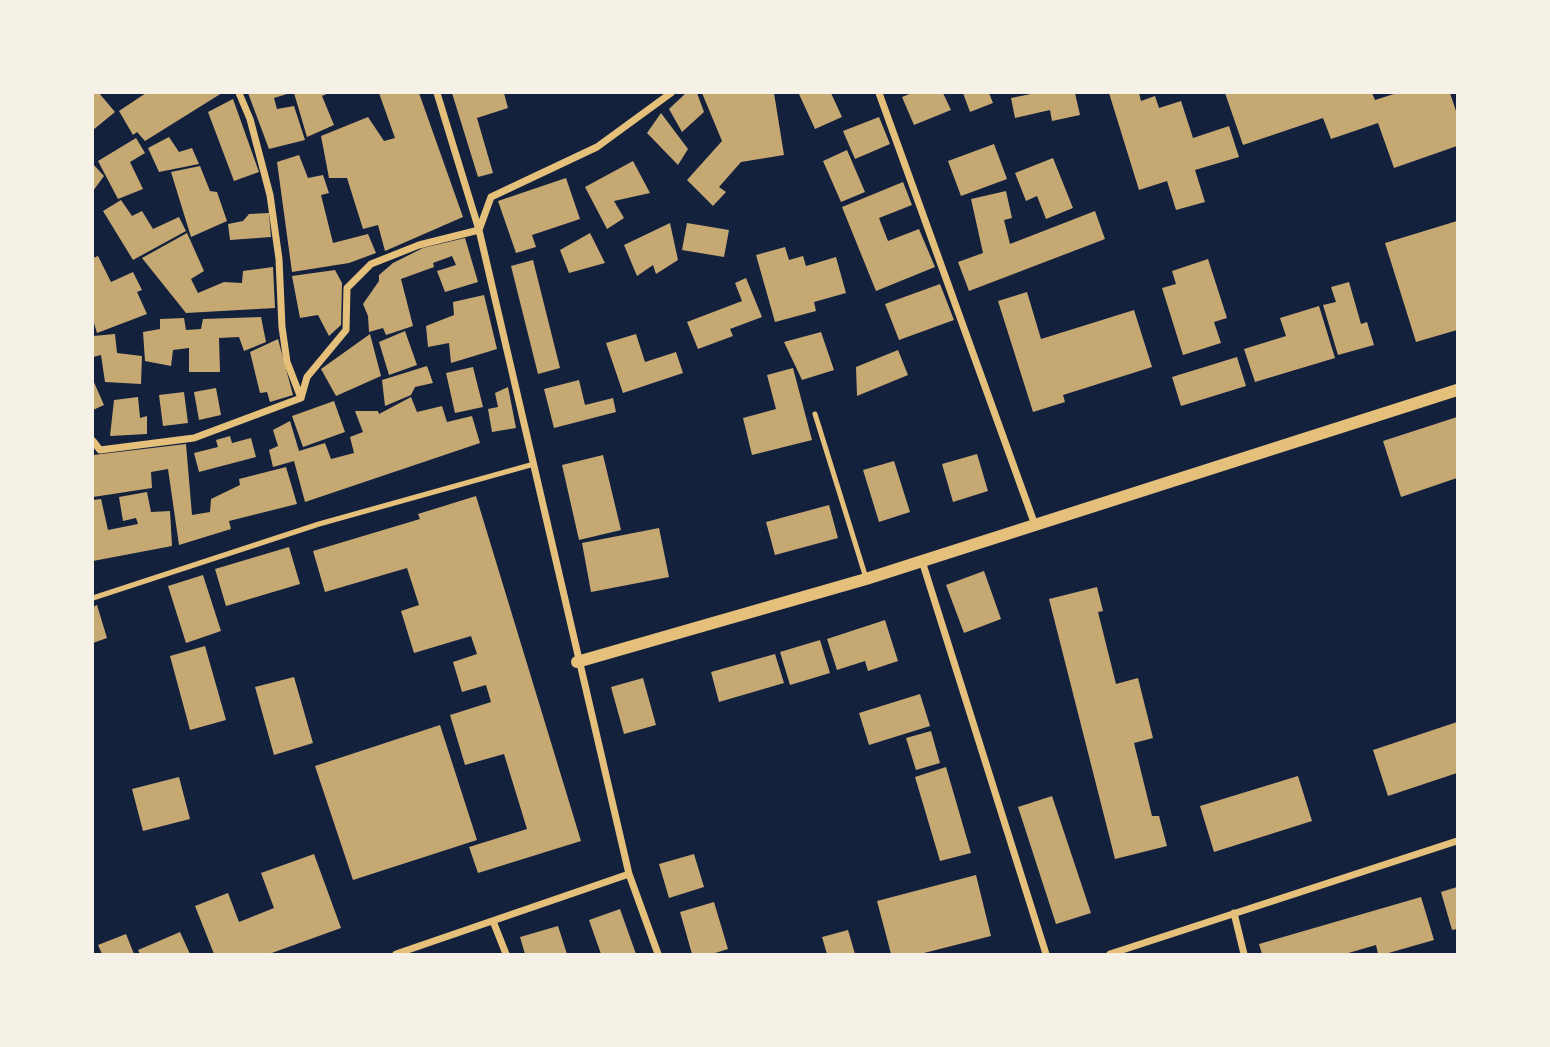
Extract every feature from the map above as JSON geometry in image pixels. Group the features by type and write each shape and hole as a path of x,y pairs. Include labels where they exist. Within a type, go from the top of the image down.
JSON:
{"street":[{"path":"239,93 250,119 270,195 279,260 282,327 287,362 301,398"},
{"path":"438,93 479,230 577,662 629,874 658,954"},
{"path":"479,230 491,197 597,147 671,93"},
{"path":"879,93 1035,525"},
{"path":"301,398 307,377 346,330 347,288 371,264 419,245 479,230"},
{"path":"577,662 866,579 1457,390"},
{"path":"93,441 100,450 194,438 301,398"},
{"path":"922,561 1046,954"},
{"path":"1111,954 1457,841"},
{"path":"396,954 629,874"},
{"path":"1234,913 1244,954"},
{"path":"493,921 506,954"}],"lane":[{"path":"815,414 866,579"},
{"path":"93,598 319,524 534,464"}],"building":[{"path":"93,93 99,93 115,112 93,130"},
{"path":"146,93 222,93 145,141 137,132 133,135 119,111"},
{"path":"248,93 290,93 274,98 277,109 294,106 305,140 269,149"},
{"path":"294,93 329,93 322,96 334,125 307,137"},
{"path":"379,93 419,93 463,217 385,251 378,225 363,229 347,178 329,178 321,136 368,117 384,141 395,138"},
{"path":"452,93 504,93 508,108 477,118 493,173 478,177"},
{"path":"686,93 697,93 704,112 682,132 669,109"},
{"path":"702,93 774,93 784,155 741,162 719,187 726,192 713,206 687,180 722,141"},
{"path":"831,93 842,117 815,129 799,94"},
{"path":"912,93 943,93 951,110 914,125 902,97"},
{"path":"963,93 989,93 993,103 970,112"},
{"path":"1036,93 1075,93 1080,115 1052,121 1050,110 1015,118 1011,98"},
{"path":"1109,93 1139,93 1141,101 1155,96 1159,108 1181,101 1193,138 1229,126 1239,157 1195,170 1205,202 1176,210 1167,181 1139,190"},
{"path":"1225,93 1372,93 1375,100 1397,93 1450,93 1457,114 1457,146 1394,168 1378,123 1331,139 1323,118 1243,145"},
{"path":"233,99 259,172 234,181 208,112"},
{"path":"661,113 688,149 678,165 647,133"},
{"path":"879,117 890,144 855,159 843,131"},
{"path":"169,137 179,152 192,148 199,164 159,172 148,148"},
{"path":"136,138 145,153 130,162 143,189 118,199 98,161"},
{"path":"994,144 1007,179 961,196 948,161"},
{"path":"847,150 865,192 841,202 823,161"},
{"path":"299,155 308,178 323,175 329,193 321,195 333,243 368,234 376,253 349,263 292,272 277,162"},
{"path":"1053,158 1073,208 1046,219 1037,196 1026,201 1015,173"},
{"path":"633,161 650,193 614,201 624,218 607,229 585,187"},
{"path":"93,164 104,176 93,191"},
{"path":"200,166 210,191 217,192 227,221 191,237 171,172"},
{"path":"566,178 580,219 532,235 536,247 516,253 498,201"},
{"path":"903,182 912,205 879,218 888,241 919,229 935,267 876,291 842,207"},
{"path":"1006,191 1012,218 1004,220 1010,244 1095,211 1105,239 969,291 958,262 983,253 971,199"},
{"path":"121,200 132,216 142,211 153,229 179,217 186,231 133,260 103,211"},
{"path":"269,213 271,237 230,240 228,224 243,221 249,214"},
{"path":"1457,221 1457,330 1416,342 1385,243"},
{"path":"670,223 678,260 656,274 653,265 637,276 624,245"},
{"path":"687,223 729,230 724,257 682,250"},
{"path":"187,233 204,271 191,279 198,293 224,282 242,283 243,271 273,267 275,308 186,313 142,258"},
{"path":"590,233 605,263 569,273 560,250"},
{"path":"465,238 478,282 445,292 437,271 456,265 452,256 433,263 434,267 401,279 413,326 386,335 383,328 369,332 368,316 363,304 379,281 379,275 393,263 423,248"},
{"path":"785,247 789,260 803,256 806,266 836,257 846,293 814,302 816,311 775,322 756,255"},
{"path":"98,256 111,282 133,272 142,290 137,292 147,314 97,333 93,320 93,258"},
{"path":"1208,259 1227,318 1214,322 1221,343 1183,355 1162,288 1176,284 1172,271"},
{"path":"533,260 560,368 538,374 511,266"},
{"path":"335,270 342,283 341,325 329,336 318,315 300,318 292,276"},
{"path":"746,278 762,317 730,329 733,336 698,349 687,322 742,301 735,283"},
{"path":"1349,282 1361,324 1367,322 1374,345 1338,355 1323,305 1336,302 1331,287"},
{"path":"940,284 954,320 899,340 885,304"},
{"path":"1027,292 1041,339 1134,310 1152,367 1063,395 1065,402 1033,412 998,301"},
{"path":"484,295 497,349 451,363 449,343 428,347 426,326 454,315 453,302"},
{"path":"1319,306 1335,358 1255,382 1244,349 1286,336 1280,318"},
{"path":"261,317 266,342 244,351 239,337 219,338 220,372 189,372 189,348 173,350 171,366 145,361 143,332 160,329 160,319 184,318 186,330 201,329 203,319"},
{"path":"405,331 417,365 389,375 379,342"},
{"path":"821,332 834,370 802,380 784,342"},
{"path":"115,334 117,353 142,356 141,384 105,382 101,355 93,357 93,336"},
{"path":"370,334 381,376 336,396 321,369"},
{"path":"636,334 645,362 676,352 683,373 623,393 606,343"},
{"path":"278,339 293,395 270,402 267,392 260,393 250,352"},
{"path":"898,350 908,375 857,396 856,367"},
{"path":"1237,357 1246,386 1181,406 1172,377"},
{"path":"427,366 433,383 415,387 411,395 385,406 382,380"},
{"path":"473,367 483,407 455,413 446,373"},
{"path":"793,368 812,440 752,455 743,418 776,409 767,375"},
{"path":"93,380 104,405 93,410"},
{"path":"579,380 585,405 613,398 616,412 554,428 544,389"},
{"path":"508,387 516,428 492,432 488,409 498,407 495,393"},
{"path":"216,388 221,415 199,420 194,392"},
{"path":"184,392 188,423 163,426 159,395"},
{"path":"138,397 140,418 147,416 147,434 110,436 114,400"},
{"path":"411,397 417,412 442,406 447,422 472,416 480,443 305,502 294,461 273,467 269,450 278,446 273,430 290,421 299,451 325,443 331,459 354,453 350,437 363,432 355,411 378,411 379,414"},
{"path":"334,401 345,432 303,447 292,416"},
{"path":"1457,417 1457,478 1401,497 1383,441"},
{"path":"230,436 232,443 251,438 256,457 199,472 194,453 218,447 216,440"},
{"path":"186,444 192,515 210,512 211,499 240,485 239,479 286,467 297,504 229,521 231,529 179,545 168,469 151,472 152,488 93,497 93,455"},
{"path":"977,454 988,491 953,502 942,464"},
{"path":"603,455 621,530 579,540 562,465"},
{"path":"894,461 910,512 879,522 863,470"},
{"path":"147,492 151,512 170,511 172,546 93,561 93,500 101,499 108,530 138,524 136,518 123,521 119,497"},
{"path":"476,496 581,841 478,873 469,847 527,829 504,754 465,765 450,715 491,702 486,685 462,692 453,662 477,654 471,636 414,653 401,611 419,605 407,568 325,592 313,551 420,519 418,514"},
{"path":"829,505 838,538 775,555 766,522"},
{"path":"659,528 669,577 591,592 582,543"},
{"path":"289,547 300,584 226,606 215,569"},
{"path":"984,571 1001,619 964,633 946,585"},
{"path":"203,575 221,631 186,643 168,586"},
{"path":"1097,587 1103,611 1098,612 1116,684 1138,678 1153,738 1134,743 1152,816 1159,816 1167,846 1115,859 1049,599"},
{"path":"97,605 107,638 93,643 93,607"},
{"path":"885,620 898,661 868,671 865,661 837,670 827,639"},
{"path":"820,640 830,673 790,685 780,652"},
{"path":"205,646 226,720 190,730 170,656"},
{"path":"775,654 784,683 719,702 711,672"},
{"path":"294,677 313,743 274,755 255,687"},
{"path":"643,678 656,725 624,734 611,687"},
{"path":"920,694 930,726 869,745 859,713"},
{"path":"1457,722 1457,773 1388,796 1373,750"},
{"path":"440,725 477,840 353,880 315,766"},
{"path":"931,731 940,763 916,770 906,738"},
{"path":"946,767 971,853 940,861 915,777"},
{"path":"1298,776 1312,821 1214,852 1200,806"},
{"path":"179,777 190,819 143,831 132,789"},
{"path":"1052,796 1091,913 1056,924 1018,807"},
{"path":"314,854 341,928 269,954 214,954 195,906 228,893 239,922 274,908 261,873"},
{"path":"694,854 704,887 669,898 659,864"},
{"path":"976,875 991,936 920,954 891,954 877,901"},
{"path":"1457,887 1457,929 1452,930 1441,892"},
{"path":"1421,897 1434,940 1385,954 1378,954 1376,945 1345,954 1262,954 1259,944"},
{"path":"714,902 728,949 712,954 692,954 680,912"},
{"path":"620,909 636,954 601,954 589,920"},
{"path":"558,926 567,954 525,954 520,937"},
{"path":"848,930 855,954 827,954 822,937"},
{"path":"180,932 190,954 140,954 138,950"},
{"path":"126,934 134,954 102,954 98,945"}]}
